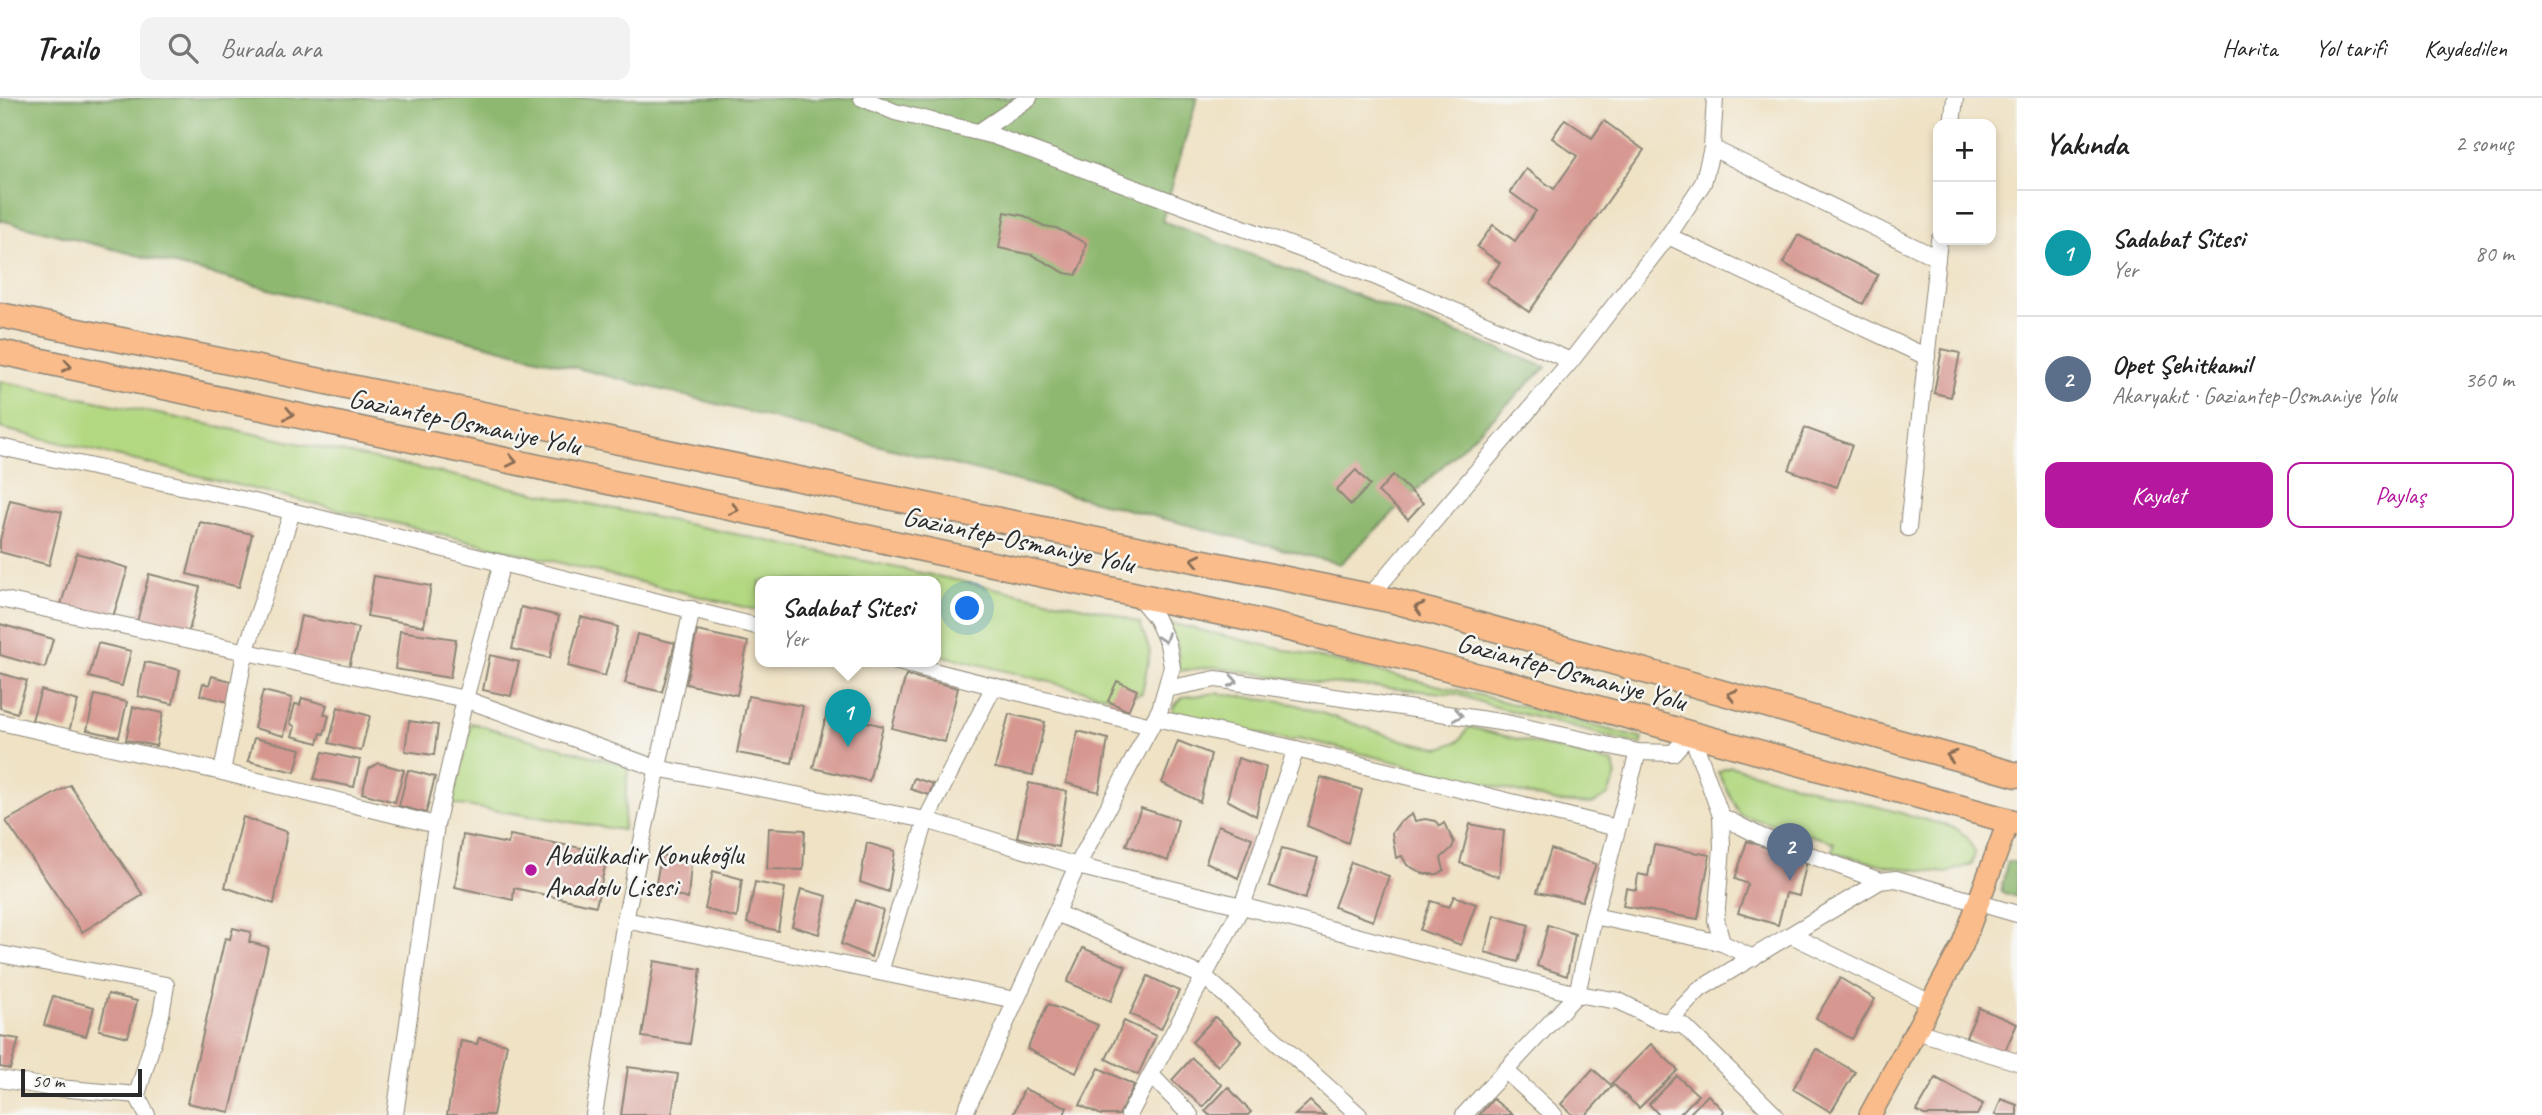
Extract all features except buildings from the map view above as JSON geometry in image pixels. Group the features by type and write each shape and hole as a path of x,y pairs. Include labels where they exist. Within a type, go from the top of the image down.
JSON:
{"highway":[{"name":"Gaziantep-Osmaniye Yolu","path":"0,315 1370,596 2017,775"},
{"name":"Gaziantep-Osmaniye Yolu","path":"0,352 1245,618 1432,664 2013,821"}],"main road":[{"path":"1870,1115 1962,946 2013,821"}],"street":[{"path":"862,98 895,112 979,132 1374,276 1571,361"},
{"path":"979,132 1030,98"},
{"path":"1370,596 1571,361 1668,236 1703,183 1712,148 1715,98"},
{"path":"1953,119 1955,98"},
{"path":"1712,148 1937,258"},
{"path":"1668,236 1927,357"},
{"path":"1908,528 1938,245"},
{"path":"0,447 250,501 755,625"},
{"path":"222,772 245,653 292,512"},
{"path":"395,1115 436,825 465,699 502,564"},
{"path":"964,1115 1077,866 1153,722 1166,689 1172,667 1168,644 1156,618 1137,594"},
{"path":"0,599 465,699 656,768 926,820 1077,866 1577,993 1619,1001 1654,1019 1684,1026 1775,1115"},
{"path":"594,1115 625,920 692,609"},
{"path":"918,667 1153,722 1296,749 1617,828"},
{"path":"1166,689 1216,679 1506,723 1637,752 1673,753 1690,733 1721,816 1722,847 1716,920 1722,943"},
{"path":"880,972 926,820 994,686"},
{"path":"0,722 222,772 436,825"},
{"path":"1129,1115 1242,906 1296,749"},
{"path":"1464,1115 1577,993 1594,916 1637,752"},
{"path":"1721,816 1762,837 1880,881"},
{"path":"1668,1022 1700,989 1880,881 1896,878 2017,914"},
{"path":"1056,913 1205,977 1359,1115"},
{"path":"1594,916 1722,943 1753,958"},
{"path":"625,920 1015,1000"},
{"path":"1791,935 1931,1003"},
{"path":"0,954 166,985 161,1015 137,1096 147,1115"},
{"path":"1916,1031 2017,1062"},
{"path":"1506,1071 1554,1115"},
{"path":"1151,1075 1190,1115"},
{"path":"0,1079 47,1087 137,1096"}],"green space":[{"path":"0,98 1197,98 1162,221 1546,367 1340,564 0,220"},
{"path":"0,381 936,576 755,576 755,610 0,428"},
{"path":"941,577 1109,612 1140,623 1150,652 1142,693 1123,700 941,655"},
{"path":"1169,623 1479,695 1643,739 1641,745 1456,694 1305,681 1213,667 1178,671 1178,650"},
{"path":"1218,693 1294,704 1406,741 1441,748 1459,741 1469,727 1613,763 1616,776 1608,795 1592,804 1557,802 1299,738 1290,741 1173,714 1173,707 1183,697"},
{"path":"471,723 628,766 623,830 452,804"},
{"path":"1730,766 1955,828 1967,837 1975,853 1972,864 1946,873 1892,867 1833,853 1834,842 1740,815 1718,772"},
{"path":"2007,862 2017,862 2017,897 2001,892"}],"place":[{"name":"Sadabat Sitesi","path":"848,747"},
{"name":"Abdülkadir Konukoğlu Anadolu Lisesi","path":"531,870"},
{"name":"Opet Şehitkamil","path":"1790,881"}]}
